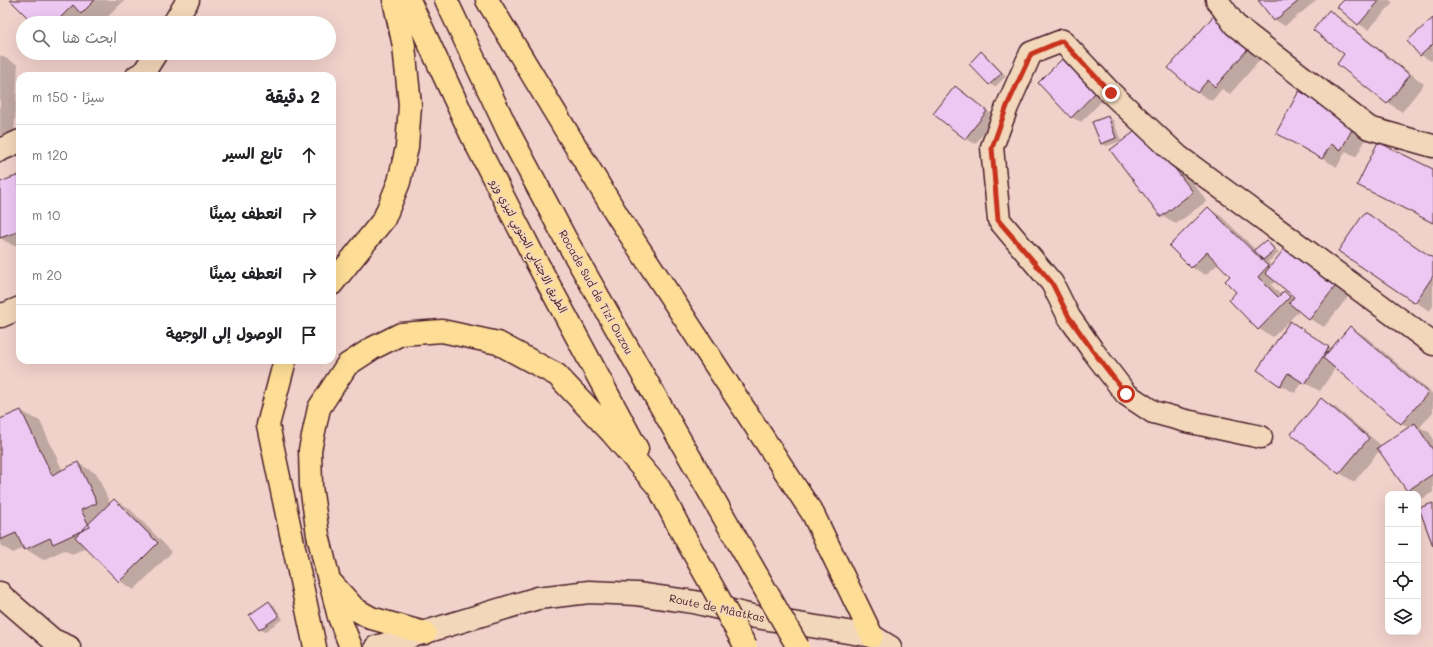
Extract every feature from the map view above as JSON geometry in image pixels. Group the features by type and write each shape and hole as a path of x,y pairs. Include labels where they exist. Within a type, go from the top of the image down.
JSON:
{"highway":[{"path":"336,279 384,219 399,182 407,147 410,105 404,46 394,0"},
{"name":"الطريق الاجتنابي الجنوبي لتيزي وزو","path":"409,0 471,134 538,264 658,488"},
{"name":"Rocade Sud de Tizi Ouzou","path":"446,0 505,126 573,251 798,647"},
{"path":"487,0 619,218 813,514 881,641"},
{"path":"351,647 329,580 318,535 311,486 310,450 319,408 347,365 373,348 401,334 442,331 498,343 556,376 612,433 658,488 746,647"},
{"path":"283,364 268,425 316,647"},
{"path":"329,580 355,609 371,618 425,633"}],"street":[{"path":"178,16 188,0"},
{"path":"1217,0 1236,25 1369,128 1433,146"},
{"path":"1261,437 1186,421 1154,412 1126,394 1069,317 1052,283 998,220 992,148 1007,106 1031,54 1062,41 1111,93 1178,156 1433,344"},
{"path":"144,72 152,60"},
{"path":"0,150 16,143"},
{"path":"0,314 1,316 16,310"},
{"name":"Route de Mâatkas","path":"376,647 538,598 589,592 637,594 694,602 756,617 881,641"},
{"path":"1,595 53,640 69,647"}],"building":[{"path":"10,0 95,0 81,14 73,5 62,16 26,16"},
{"path":"1258,0 1300,0 1274,21"},
{"path":"1344,0 1380,0 1358,25 1337,7"},
{"path":"1329,10 1410,75 1387,104 1337,64 1344,54 1313,30"},
{"path":"1217,12 1253,43 1215,87 1208,80 1197,93 1168,68"},
{"path":"1433,18 1433,44 1420,56 1407,41"},
{"path":"981,51 1002,73 989,85 969,64"},
{"path":"1063,58 1096,92 1071,118 1038,83"},
{"path":"955,86 987,111 965,139 933,114"},
{"path":"1299,91 1356,122 1341,150 1331,144 1322,159 1276,133"},
{"path":"1108,116 1116,138 1101,144 1092,122"},
{"path":"1142,126 1193,192 1161,217 1110,150"},
{"path":"1378,142 1433,169 1433,223 1357,185"},
{"path":"16,176 16,232 0,238 0,182"},
{"path":"1208,207 1268,266 1258,277 1278,297 1284,291 1290,297 1258,330 1229,300 1236,292 1225,281 1230,276 1207,252 1191,268 1169,246"},
{"path":"1365,212 1433,258 1433,276 1415,303 1338,251"},
{"path":"1266,240 1275,250 1263,260 1254,250"},
{"path":"1289,243 1338,283 1309,320 1289,303 1294,297 1265,273"},
{"path":"1290,321 1329,347 1305,384 1288,373 1280,386 1257,370"},
{"path":"1350,326 1428,393 1401,424 1323,358"},
{"path":"1321,398 1369,438 1339,474 1291,434"},
{"path":"21,410 52,475 78,462 97,503 81,510 90,527 53,544 50,538 24,550 16,533 0,540 0,419"},
{"path":"1415,423 1433,450 1433,474 1407,491 1377,448"},
{"path":"114,499 158,543 119,582 75,537"},
{"path":"1433,503 1433,546 1421,513 1421,507"},
{"path":"269,601 279,616 259,630 249,615"}],"route":[{"path":"1111,93 1062,41 1031,54 1007,106 992,148 998,220 1052,283 1069,317 1126,394"}]}
